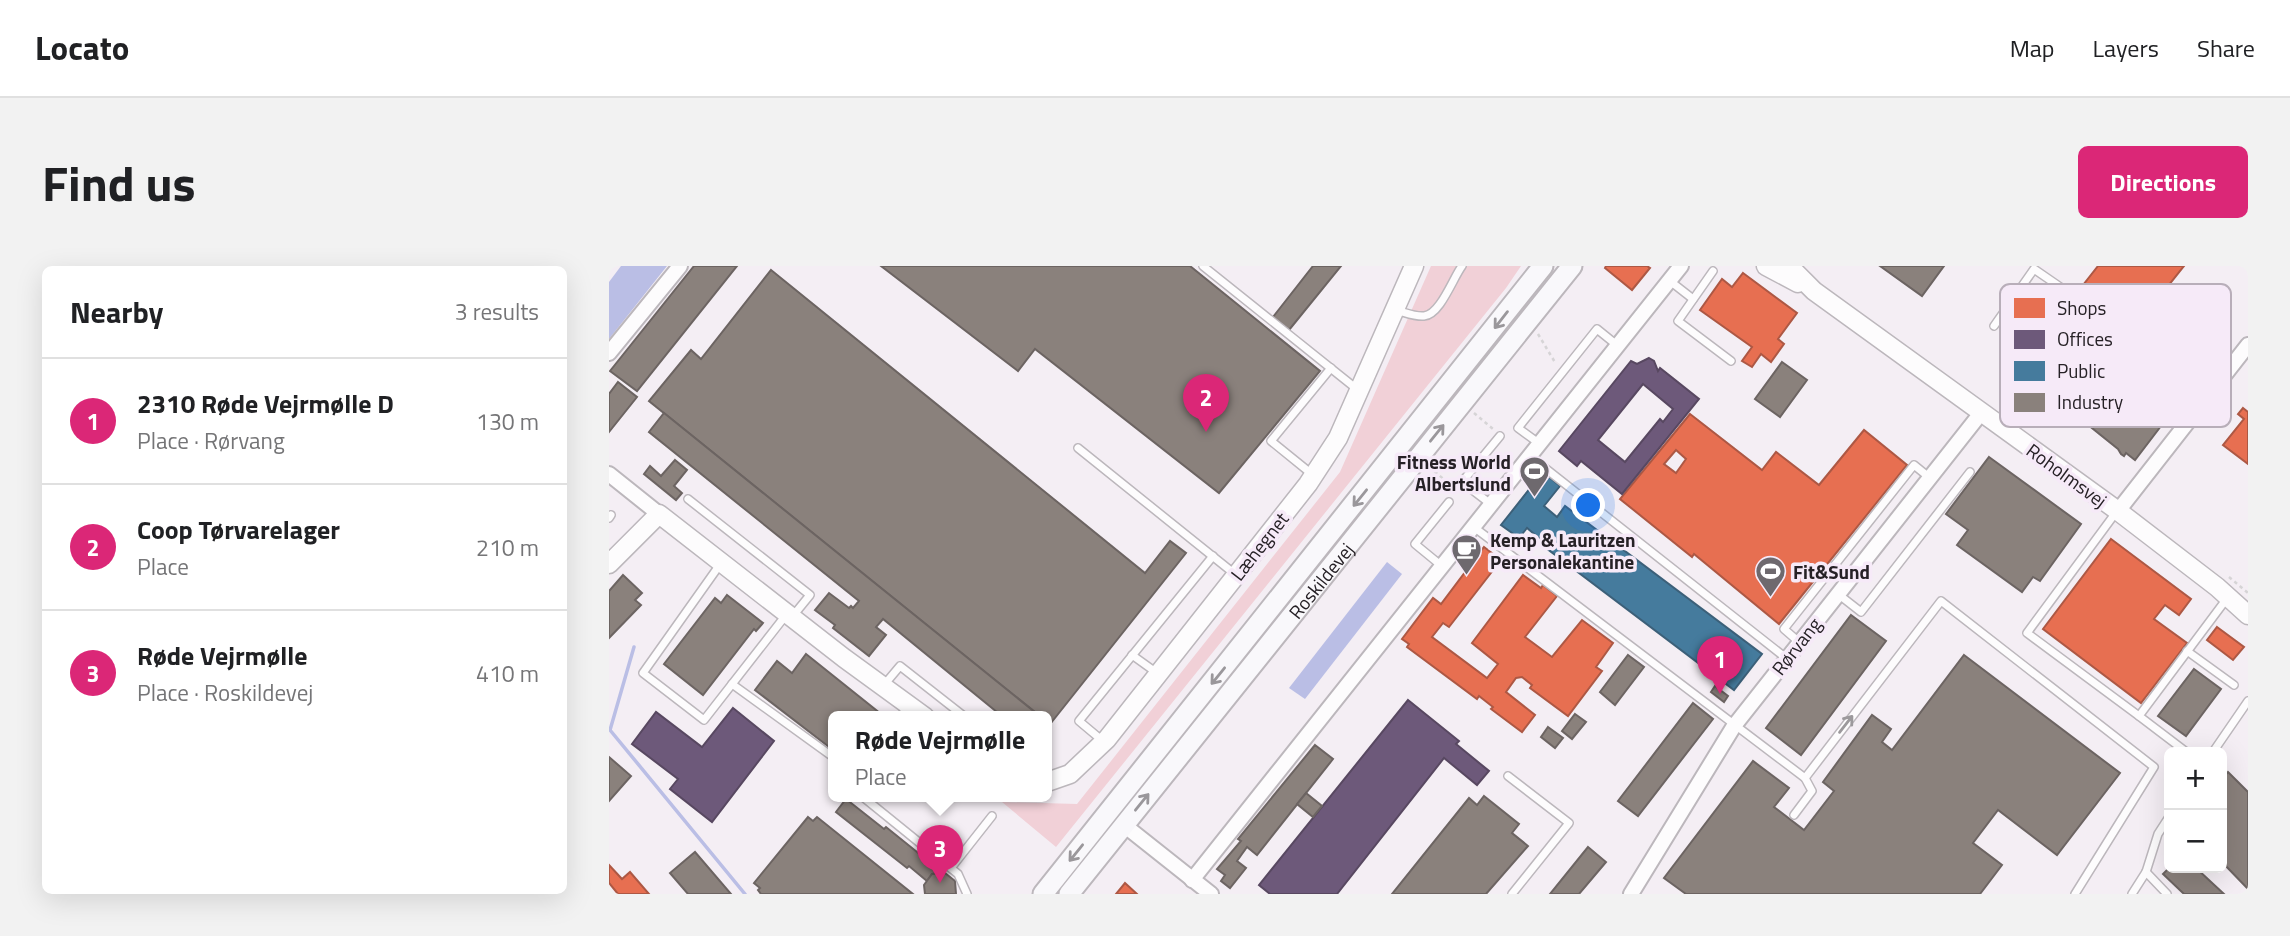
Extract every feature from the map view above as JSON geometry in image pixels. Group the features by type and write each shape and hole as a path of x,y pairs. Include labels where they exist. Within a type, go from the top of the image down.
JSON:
{"main road":[{"name":"Roskildevej","path":"1043,894 1543,266"},
{"path":"1549,294 1559,266"},
{"name":"Roskildevej","path":"1069,894 1572,266"}],"street":[{"path":"609,353 680,266"},
{"name":"Læhegnet","path":"1052,780 1070,774 1104,742 1314,475 1338,438 1414,266"},
{"path":"1192,880 1444,567 1681,266"},
{"name":"Roholmsvej","path":"1766,266 1814,291 1981,413 2113,517 2228,597 2248,615"},
{"name":"Roholmsvej","path":"1789,266 1814,291"},
{"path":"2231,367 2248,345"},
{"name":"Rørvang","path":"1631,894 1734,726 1981,413"},
{"path":"2113,517 2184,427"},
{"path":"609,474 883,686 905,711"},
{"path":"609,564 659,514"},
{"path":"1124,825 1211,894"}],"lane":[{"path":"1203,266 1359,391"},
{"path":"1395,310 1425,316 1433,313 1440,306 1453,277 1462,266"},
{"path":"2023,284 2034,269 2056,284"},
{"path":"1713,271 1678,321 1731,361"},
{"path":"1670,281 1693,299"},
{"path":"1994,326 2000,317"},
{"path":"1540,445 1518,428 1597,329 1618,346"},
{"path":"1314,475 1271,441 1331,368"},
{"path":"1492,506 1462,482 1500,436"},
{"path":"1078,449 1236,575"},
{"path":"1531,457 1786,658"},
{"path":"1799,642 1784,629 1914,465 1930,478"},
{"path":"1837,594 1861,612 1970,472"},
{"path":"688,499 810,595 789,615 703,720 643,673 721,562"},
{"path":"1444,567 1415,544 1449,502"},
{"path":"2113,517 2027,633 2180,747"},
{"path":"1475,527 1805,778 1812,791 1794,815"},
{"path":"1104,742 1079,720 1213,556"},
{"path":"2139,716 2228,597"},
{"path":"1805,778 1941,601 2154,767 2075,894"},
{"path":"2187,651 2234,685"},
{"path":"1132,655 1158,674"},
{"path":"883,686 899,666 957,711"},
{"path":"732,684 828,753"},
{"path":"2216,747 2248,701"},
{"path":"1508,776 1569,823 1512,894"},
{"path":"869,802 958,874 967,894"},
{"path":"951,868 992,816"},
{"path":"2132,894 2146,872 2158,834 2164,825"},
{"path":"2146,872 2167,894"}],"path":[{"path":"1529,318 1562,373"},
{"path":"1461,403 1500,436"},
{"path":"1417,458 1446,481 1462,482"}],"shaded area":[{"path":"1431,266 1521,266 1056,847 1002,802 1077,804 1340,472"}],"water":[{"path":"621,266 667,266 609,339 609,282"},
{"path":"1387,562 1402,574 1305,699 1289,688"}],"building: Shops":[{"path":"2098,266 2184,266 2170,284 2084,284"},
{"path":"1605,268 1650,268 1632,290"},
{"path":"1743,273 1797,313 1778,339 1784,344 1771,362 1761,354 1752,367 1742,361 1752,347 1700,310 1722,279 1732,287"},
{"path":"2243,408 2248,412 2248,464 2223,445 2244,419 2238,414"},
{"path":"1690,414 1762,470 1776,452 1819,485 1864,430 1907,465 1779,624 1694,554 1692,557 1620,499","holes":["1676,450 1686,459 1676,473 1664,464"]},
{"path":"2111,539 2191,599 2179,615 2165,605 2154,619 2187,643 2141,703 2043,629"},
{"path":"1484,547 1501,560 1449,627 1443,623 1432,637 1487,678 1498,664 1472,643 1523,575 1557,596 1525,637 1552,657 1582,620 1613,643 1596,667 1602,671 1568,716 1530,688 1532,685 1522,677 1516,678 1506,692 1535,715 1522,732 1491,709 1493,707 1479,696 1477,699 1407,647 1409,644 1402,639 1433,598 1441,604"},
{"path":"2217,627 2244,647 2233,660 2207,640"},
{"path":"609,865 622,879 630,872 649,894 618,894 609,883"},
{"path":"1125,883 1137,894 1116,894"}],"building: Offices":[{"path":"1649,358 1654,361 1658,371 1660,368 1699,399 1622,494 1581,461 1577,466 1559,451 1631,361 1637,364","holes":["1643,384 1673,409 1663,422 1660,419 1625,462 1598,440"]},
{"path":"1408,700 1459,741 1456,744 1489,771 1477,785 1444,758 1337,894 1270,894 1259,885"},
{"path":"733,708 774,741 712,822 670,789 678,779 632,744 656,712 702,747"}],"building: Public":[{"path":"1543,472 1560,486 1544,506 1557,517 1565,506 1762,654 1734,690 1538,542 1540,539 1527,528 1519,538 1501,525"}],"building: Industry":[{"path":"694,266 737,266 637,391 610,371"},
{"path":"881,266 1190,266 1320,371 1219,493 1035,349 1018,371"},
{"path":"1313,266 1341,266 1289,330 1273,317"},
{"path":"1880,266 1944,266 1922,296"},
{"path":"771,270 1145,573 1170,541 1186,553 1052,722 1052,711 1034,711 649,401 691,350 701,359"},
{"path":"1782,362 1807,380 1780,417 1755,399"},
{"path":"618,382 637,397 609,432 609,394"},
{"path":"664,413 1034,711 996,711 883,619 876,627 886,635 869,656 815,610 829,593 849,608 853,608 859,601 649,432"},
{"path":"2091,427 2160,427 2135,460 2126,453 2124,456"},
{"path":"1989,457 2081,524 2040,581 2033,577 2022,592 1957,545 1968,530 1946,514"},
{"path":"675,460 687,470 674,486 682,493 676,500 644,474 650,466 661,476"},
{"path":"623,575 642,593 635,600 641,605 609,638 609,591"},
{"path":"727,595 763,623 756,631 754,629 703,695 664,664 715,598 721,603"},
{"path":"1851,615 1886,641 1801,755 1766,728"},
{"path":"806,654 877,711 828,711 828,746 755,690 777,661 792,673"},
{"path":"1628,655 1644,667 1615,705 1600,692"},
{"path":"1964,655 2120,773 2057,855 1998,810 1973,843 2002,865 1980,894 1686,894 1664,878 1753,761 1789,788 1774,807 1804,830 1834,791 1823,782 1872,715 1891,729 1882,742 1892,750"},
{"path":"2194,669 2221,689 2186,736 2158,716"},
{"path":"1715,686 1728,696 1724,702 1711,692"},
{"path":"1693,703 1713,719 1638,816 1618,801"},
{"path":"1575,714 1586,722 1572,739 1562,731"},
{"path":"1548,727 1563,738 1555,748 1541,737"},
{"path":"1315,745 1333,759 1257,855 1247,847 1237,861 1246,868 1230,888 1221,881 1225,875 1217,869 1241,841 1238,839"},
{"path":"609,757 631,776 609,801"},
{"path":"2227,773 2248,792 2248,889 2227,867"},
{"path":"1306,793 1322,806 1313,817 1297,804"},
{"path":"1484,796 1519,824 1512,833 1528,846 1486,894 1392,894 1469,798 1477,805"},
{"path":"844,802 850,802 943,873 932,874 927,881 836,812"},
{"path":"808,817 813,821 817,817 913,894 761,894 758,890 760,888 754,883"},
{"path":"1588,847 1606,862 1579,894 1550,894"},
{"path":"695,852 731,894 688,894 670,873"},
{"path":"945,873 955,881 956,894 925,894 924,885 932,874"},
{"path":"2201,873 2224,894 2184,894 2163,874"}],"waterway":[{"path":"634,647 610,730 745,894"}],"place":[{"name":"Coop Tørvarelager","path":"1206,432"},
{"name":"Fitness World Albertslund","path":"1534,499"},
{"name":"Kemp & Lauritzen Personalekantine","path":"1467,577"},
{"name":"Fit&Sund","path":"1770,598"},
{"name":"2310 Røde Vejrmølle D","path":"1720,694"},
{"name":"Røde Vejrmølle","path":"940,883"}]}
